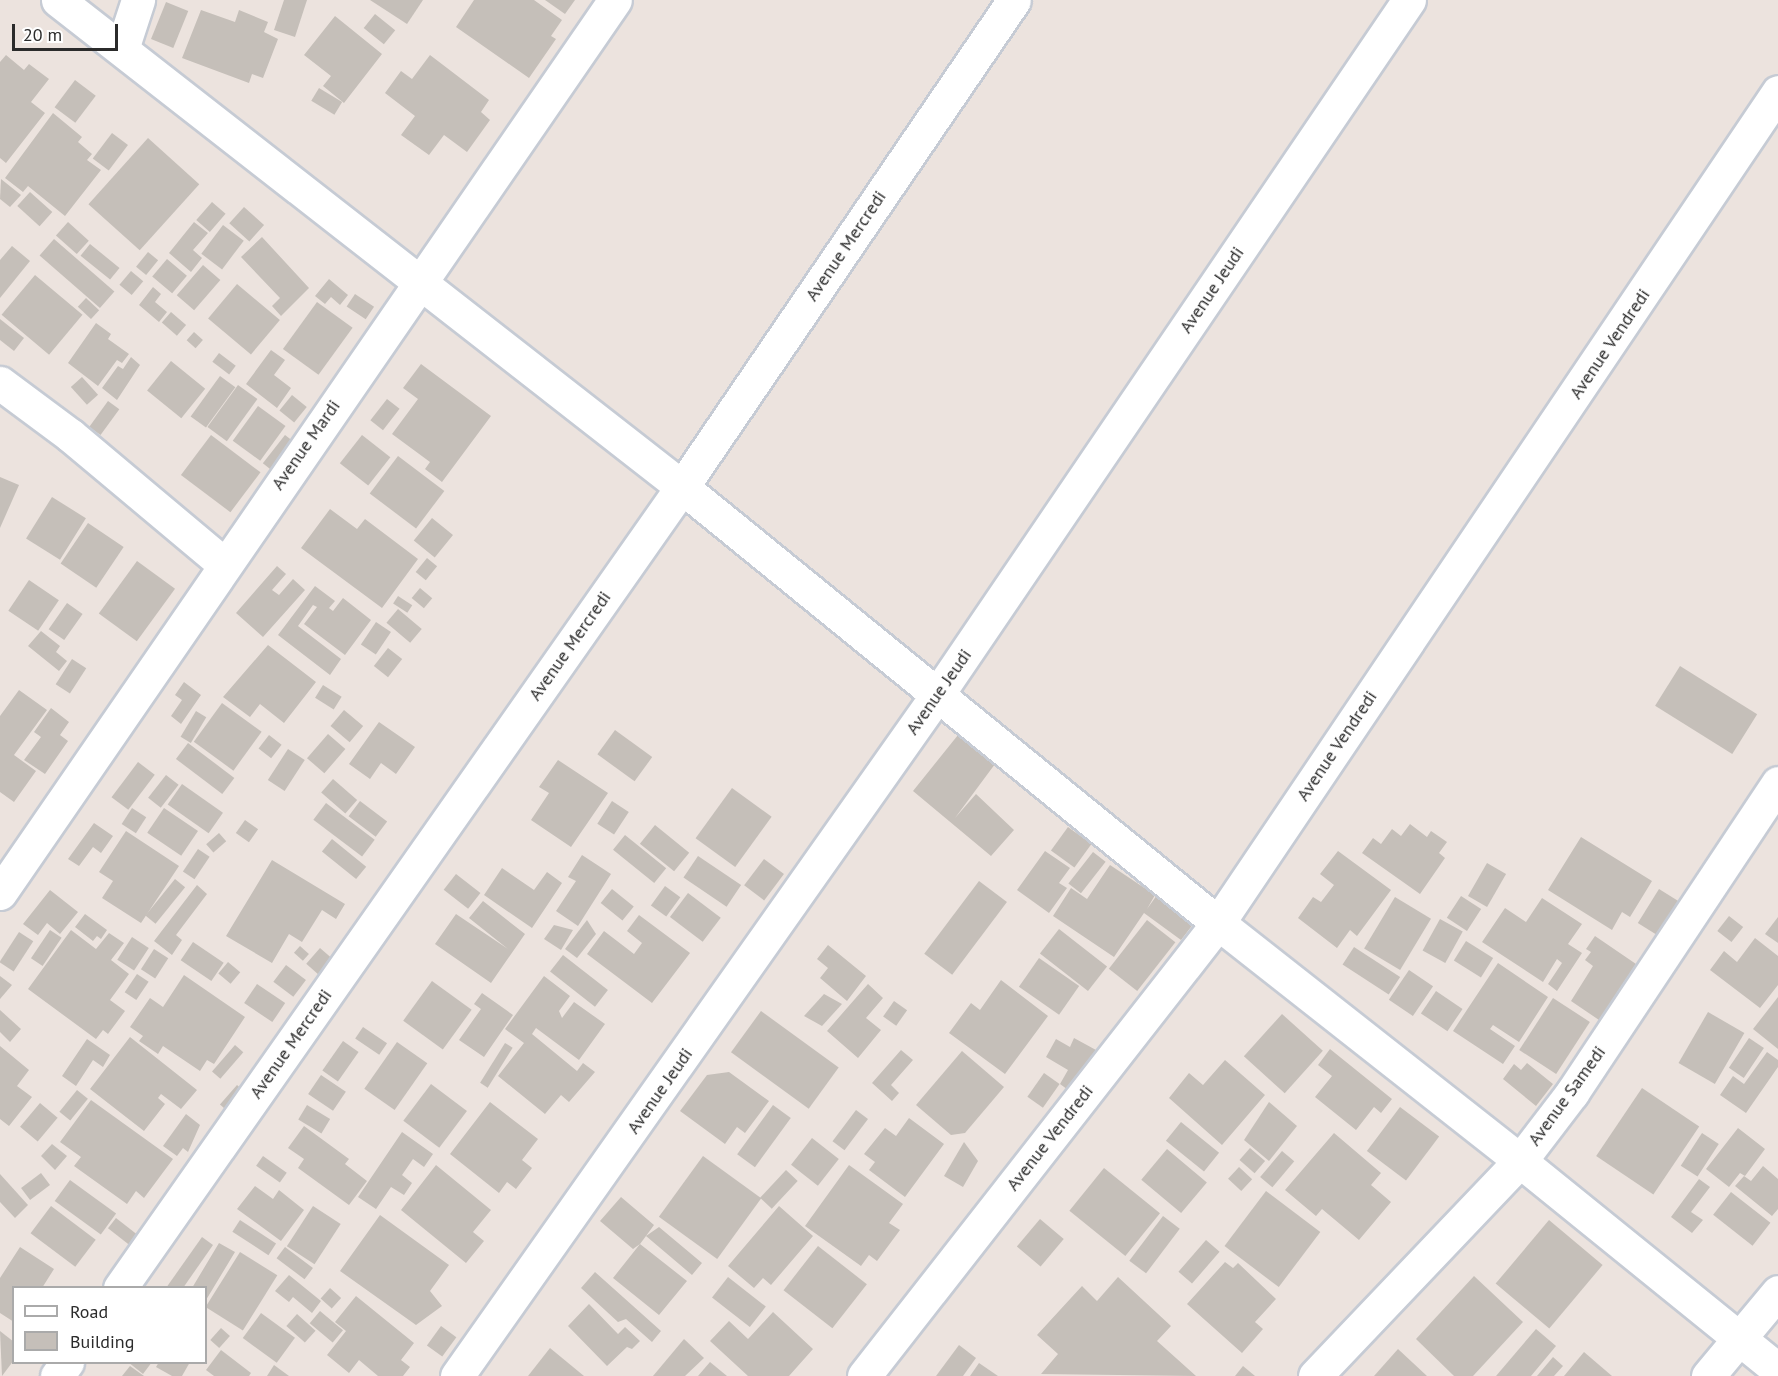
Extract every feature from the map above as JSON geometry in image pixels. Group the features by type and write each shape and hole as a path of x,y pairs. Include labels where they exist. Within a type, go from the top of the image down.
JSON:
{"street":[{"path":"58,0 421,280 682,487 1218,923 1520,1161 1737,1340 1778,1370"},
{"path":"122,49 138,0"},
{"name":"Avenue Mardi","path":"0,892 615,0"},
{"name":"Avenue Mercredi","path":"121,1286 682,487 1014,0"},
{"name":"Avenue Jeudi","path":"457,1376 937,695 1409,0"},
{"name":"Avenue Vendredi","path":"864,1376 1218,923 1778,92"},
{"path":"0,383 70,435 224,564"},
{"name":"Avenue Samedi","path":"1315,1376 1520,1161 1572,1094 1777,785"},
{"path":"1708,1376 1778,1292"}],"building":[{"path":"284,0 307,0 295,37 274,30"},
{"path":"370,0 423,0 407,24"},
{"path":"474,0 534,0 562,20 551,36 556,39 529,78 456,27"},
{"path":"545,0 575,0 565,14"},
{"path":"166,2 188,11 173,48 151,39"},
{"path":"201,10 235,22 239,10 268,22 264,32 278,39 263,78 252,74 249,83 182,58"},
{"path":"375,14 395,30 384,44 364,28"},
{"path":"335,16 382,54 344,103 323,86 331,76 304,55"},
{"path":"6,55 24,70 29,64 49,79 31,102 45,113 6,163 0,158 0,62"},
{"path":"430,55 489,100 481,112 490,120 467,152 444,135 429,155 401,135 415,116 385,93 401,71 412,79"},
{"path":"75,80 96,96 75,123 55,107"},
{"path":"319,88 342,102 334,115 311,101"},
{"path":"53,113 82,137 78,142 92,154 87,160 101,170 65,216 28,186 23,192 5,178"},
{"path":"112,133 128,145 109,171 93,159"},
{"path":"148,138 199,184 140,250 88,204"},
{"path":"1,179 21,195 10,207 0,199"},
{"path":"30,192 52,212 40,226 17,206"},
{"path":"212,202 226,214 210,232 196,220"},
{"path":"244,207 264,225 249,241 229,223"},
{"path":"68,222 89,241 77,254 56,235"},
{"path":"194,222 208,233 193,250 202,258 191,272 169,253"},
{"path":"223,225 244,241 222,269 201,254"},
{"path":"262,237 309,288 281,316 272,306 280,298 241,257"},
{"path":"54,239 114,291 100,308 40,256"},
{"path":"90,244 120,268 110,280 81,256"},
{"path":"12,246 30,261 0,298 0,260"},
{"path":"148,252 158,260 146,275 136,267"},
{"path":"167,259 187,276 172,293 152,277"},
{"path":"203,265 220,280 194,310 177,295"},
{"path":"131,271 143,281 132,295 119,285"},
{"path":"35,275 82,315 49,355 2,315"},
{"path":"329,279 348,295 340,305 331,297 325,304 315,296"},
{"path":"237,284 280,320 251,354 208,318"},
{"path":"153,287 161,294 155,302 167,312 159,322 139,305"},
{"path":"355,294 374,307 366,319 347,306"},
{"path":"86,298 99,310 91,319 78,307"},
{"path":"317,302 353,328 319,375 283,349"},
{"path":"171,312 186,325 177,336 162,323"},
{"path":"0,319 24,338 14,351 0,340"},
{"path":"96,323 111,334 108,339 129,354 122,363 117,360 98,386 68,363"},
{"path":"194,332 203,340 196,348 187,340"},
{"path":"271,350 285,360 274,375 291,388 277,408 246,384"},
{"path":"219,353 236,366 229,374 212,362"},
{"path":"131,357 140,365 117,400 102,388 118,366 123,369"},
{"path":"171,361 205,389 181,418 147,391"},
{"path":"421,364 491,416 442,482 425,469 430,462 392,434 418,399 403,388"},
{"path":"220,376 235,387 206,428 191,416"},
{"path":"82,377 98,395 87,405 71,387"},
{"path":"238,385 257,399 227,441 207,427"},
{"path":"292,395 307,407 294,423 279,411"},
{"path":"387,399 400,409 383,430 370,420"},
{"path":"108,401 119,409 101,435 89,427"},
{"path":"258,406 286,426 260,461 233,441"},
{"path":"211,435 261,472 230,512 181,475"},
{"path":"285,435 298,445 275,473 263,463"},
{"path":"362,435 390,457 368,486 340,463"},
{"path":"398,456 444,491 416,528 370,494"},
{"path":"0,477 19,485 0,528"},
{"path":"52,497 86,518 60,560 26,539"},
{"path":"330,509 357,529 365,519 418,559 382,608 301,548"},
{"path":"432,518 453,535 435,558 414,541"},
{"path":"88,523 124,547 96,588 61,564"},
{"path":"427,558 437,566 426,580 416,572"},
{"path":"137,561 175,589 137,641 99,614"},
{"path":"277,566 286,574 272,590 279,595 293,579 305,590 263,637 236,613"},
{"path":"29,580 59,600 38,631 8,611"},
{"path":"315,586 335,601 329,608 333,611 343,598 371,620 345,655 304,624 317,607 313,605 298,626 341,659 330,675 278,635"},
{"path":"420,588 432,598 424,608 412,598"},
{"path":"398,596 412,605 407,613 393,604"},
{"path":"67,603 83,614 64,640 49,629"},
{"path":"398,609 422,629 410,643 386,623"},
{"path":"376,622 391,632 376,654 361,644"},
{"path":"41,631 60,646 56,652 67,661 59,671 28,646"},
{"path":"268,645 316,682 284,723 260,704 250,717 223,697"},
{"path":"388,648 402,659 388,677 374,666"},
{"path":"72,659 86,668 70,693 56,684"},
{"path":"1680,666 1757,714 1732,754 1655,706"},
{"path":"184,682 201,695 181,724 171,716 182,700 175,695"},
{"path":"323,685 342,697 334,709 315,698"},
{"path":"19,690 47,710 14,755 36,771 14,802 0,792 0,716"},
{"path":"222,703 262,732 233,771 194,742"},
{"path":"51,708 69,722 60,735 68,741 45,774 24,760 41,737 34,732"},
{"path":"344,710 363,726 350,742 331,726"},
{"path":"196,711 206,717 191,743 181,737"},
{"path":"379,722 415,747 396,774 381,763 370,779 349,764"},
{"path":"615,730 652,757 635,781 597,754"},
{"path":"962,730 998,760 955,818 976,794 1014,830 991,856 913,791"},
{"path":"328,734 345,749 324,773 307,758"},
{"path":"269,735 282,745 271,758 259,748"},
{"path":"188,743 234,778 222,794 176,759"},
{"path":"288,749 305,760 285,791 268,780"},
{"path":"558,760 608,793 571,847 531,820 549,793 539,787"},
{"path":"138,762 155,775 128,810 112,797"},
{"path":"166,775 179,785 161,808 148,798"},
{"path":"333,779 357,800 345,814 321,793"},
{"path":"182,784 223,813 209,833 168,804"},
{"path":"732,788 772,817 735,867 696,838"},
{"path":"360,801 387,821 376,837 349,816"},
{"path":"612,801 629,812 614,835 597,824"},
{"path":"326,803 375,840 362,856 313,820"},
{"path":"132,808 146,817 136,833 122,824"},
{"path":"164,808 198,831 181,856 147,833"},
{"path":"245,820 258,829 249,842 236,833"},
{"path":"94,823 113,836 101,853 93,847 79,866 68,859"},
{"path":"1410,824 1427,837 1431,831 1447,842 1439,853 1445,858 1420,894 1362,853 1373,838 1381,844 1392,829 1401,836"},
{"path":"655,825 689,853 674,871 640,844"},
{"path":"1068,827 1091,844 1074,868 1051,850"},
{"path":"126,831 179,866 141,923 102,898 113,881 99,872"},
{"path":"219,833 226,841 213,852 206,844"},
{"path":"625,835 666,868 654,883 613,850"},
{"path":"1581,837 1652,881 1630,917 1622,912 1612,930 1548,890"},
{"path":"332,839 366,867 356,879 322,851"},
{"path":"198,849 210,857 195,879 183,871"},
{"path":"1045,851 1070,868 1059,883 1067,888 1049,913 1017,890"},
{"path":"1338,851 1391,890 1357,936 1350,930 1337,948 1298,918 1313,897 1321,902 1334,885 1320,874"},
{"path":"1093,852 1106,862 1081,893 1068,884"},
{"path":"582,855 611,874 578,926 556,911 576,881 568,877"},
{"path":"698,856 741,885 727,907 683,878"},
{"path":"764,859 784,874 764,900 744,885"},
{"path":"272,860 345,904 336,919 322,910 302,942 289,934 272,963 226,936"},
{"path":"1487,863 1506,874 1487,907 1468,896"},
{"path":"1110,865 1155,895 1147,909 1157,895 1194,923 1181,940 1144,913 1114,957 1053,916 1071,888 1087,899"},
{"path":"502,868 534,890 547,872 562,883 532,928 484,895"},
{"path":"456,874 480,893 468,909 444,890"},
{"path":"175,879 185,887 156,924 145,916"},
{"path":"979,881 1007,902 952,975 924,954"},
{"path":"197,885 207,894 176,935 182,940 172,955 154,941"},
{"path":"665,886 680,897 666,917 651,905"},
{"path":"612,889 634,907 622,921 601,903"},
{"path":"1659,889 1681,903 1660,937 1638,923"},
{"path":"50,890 78,912 60,934 47,923 38,935 23,924"},
{"path":"688,893 721,918 703,942 670,917"},
{"path":"1461,896 1481,909 1467,931 1447,918"},
{"path":"1395,897 1431,919 1400,970 1364,948"},
{"path":"1542,898 1582,924 1568,944 1582,953 1557,991 1548,984 1562,963 1557,959 1543,982 1482,942 1505,908 1526,922"},
{"path":"483,901 525,934 491,983 435,944 456,914 508,949 469,918"},
{"path":"85,914 107,930 101,939 97,936 93,941 75,927"},
{"path":"639,915 690,953 652,1003 587,954 604,931 634,954 642,943 627,931"},
{"path":"1729,916 1743,927 1731,942 1717,931"},
{"path":"1778,917 1778,943 1765,934"},
{"path":"1440,919 1463,932 1445,963 1423,950"},
{"path":"587,920 596,934 577,958 565,949"},
{"path":"1147,920 1175,942 1137,991 1109,969"},
{"path":"554,925 573,930 561,950 544,939"},
{"path":"1059,929 1107,967 1088,991 1040,953"},
{"path":"50,930 62,938 43,966 31,958"},
{"path":"71,930 96,949 109,933 124,943 111,960 129,974 110,1000 125,1011 108,1034 103,1030 96,1039 28,989"},
{"path":"19,932 33,941 14,971 0,961"},
{"path":"1595,936 1636,964 1599,1020 1571,1001 1593,966 1585,960 1591,952 1586,949"},
{"path":"132,937 149,948 134,971 117,960"},
{"path":"1755,938 1778,956 1778,985 1760,1008 1710,970 1724,951 1737,962"},
{"path":"1466,941 1493,958 1481,977 1454,961"},
{"path":"193,942 224,963 211,981 181,960"},
{"path":"828,945 866,976 847,1001 820,978 828,968 817,959"},
{"path":"300,946 309,954 303,961 294,953"},
{"path":"1354,947 1400,977 1389,995 1343,965"},
{"path":"320,948 336,962 322,978 306,964"},
{"path":"154,949 168,958 155,978 141,969"},
{"path":"563,955 608,990 595,1007 550,972"},
{"path":"1039,958 1079,986 1059,1015 1019,987"},
{"path":"228,962 240,972 231,984 218,973"},
{"path":"1498,963 1548,997 1519,1042 1493,1025 1490,1029 1515,1046 1503,1064 1453,1031"},
{"path":"286,965 306,980 293,997 273,982"},
{"path":"1409,970 1433,986 1413,1016 1389,1000"},
{"path":"137,974 149,982 136,1000 125,992"},
{"path":"184,975 245,1017 214,1064 207,1060 200,1071 163,1046 158,1054 139,1041 143,1036 130,1027 150,998 163,1007"},
{"path":"0,976 12,985 0,999"},
{"path":"544,976 570,996 559,1011 562,1018 574,1002 605,1024 579,1060 536,1028 532,1034 577,1071 583,1063 595,1072 569,1102 561,1095 545,1114 498,1076 524,1043 505,1029"},
{"path":"1001,980 1048,1016 1005,1074 949,1033 971,1003 980,1010"},
{"path":"432,981 472,1010 443,1049 403,1021"},
{"path":"257,984 285,1003 272,1022 244,1003"},
{"path":"868,984 883,998 866,1018 881,1030 858,1058 827,1031"},
{"path":"1436,991 1463,1009 1447,1031 1421,1013"},
{"path":"482,993 513,1015 484,1057 459,1040 481,1009 474,1004"},
{"path":"824,994 842,1004 822,1026 804,1016"},
{"path":"1778,997 1778,1049 1753,1029"},
{"path":"1553,998 1590,1022 1556,1074 1519,1050"},
{"path":"894,1001 907,1010 896,1026 883,1017"},
{"path":"0,1010 21,1029 10,1042 0,1032"},
{"path":"761,1011 839,1067 809,1109 731,1052"},
{"path":"1708,1012 1744,1033 1715,1084 1678,1063"},
{"path":"1282,1014 1323,1051 1285,1093 1244,1056"},
{"path":"363,1027 387,1043 379,1055 355,1039"},
{"path":"130,1037 197,1090 181,1109 161,1094 158,1098 165,1104 144,1131 90,1089"},
{"path":"1074,1038 1096,1050 1071,1092 1060,1084 1068,1070 1046,1057 1056,1039 1070,1047"},
{"path":"1749,1038 1764,1048 1744,1078 1729,1068"},
{"path":"87,1039 110,1055 103,1067 93,1060 76,1086 62,1076"},
{"path":"343,1041 359,1052 338,1081 322,1070"},
{"path":"397,1042 427,1063 395,1110 364,1089"},
{"path":"505,1043 513,1048 488,1088 480,1083"},
{"path":"235,1045 243,1052 220,1079 212,1071"},
{"path":"0,1046 29,1070 17,1086 32,1097 9,1126 0,1119"},
{"path":"1330,1049 1392,1099 1381,1113 1374,1107 1356,1130 1315,1097 1332,1076 1318,1065"},
{"path":"901,1050 913,1060 891,1085 899,1093 892,1101 872,1083"},
{"path":"962,1051 1004,1087 965,1133 951,1135 916,1105"},
{"path":"1767,1052 1778,1060 1778,1067 1746,1113 1720,1095 1733,1076 1744,1084"},
{"path":"1225,1060 1265,1095 1222,1145 1169,1098 1189,1073 1203,1085"},
{"path":"1527,1063 1553,1084 1536,1106 1503,1079 1514,1064 1521,1070"},
{"path":"729,1072 769,1101 745,1133 737,1127 725,1144 680,1111 707,1075"},
{"path":"1044,1073 1060,1084 1043,1108 1027,1097"},
{"path":"321,1075 346,1092 333,1111 308,1094"},
{"path":"431,1084 467,1111 439,1148 403,1121"},
{"path":"237,1085 245,1092 228,1112 220,1105"},
{"path":"1642,1088 1699,1127 1653,1195 1596,1156"},
{"path":"77,1090 88,1099 70,1121 59,1112"},
{"path":"91,1100 173,1159 144,1198 136,1191 127,1204 74,1166 81,1157 60,1142"},
{"path":"490,1102 538,1139 522,1160 532,1168 516,1189 507,1182 499,1193 450,1154"},
{"path":"1269,1102 1297,1126 1269,1161 1244,1140"},
{"path":"40,1103 58,1118 38,1142 20,1127"},
{"path":"307,1105 330,1119 321,1133 298,1120"},
{"path":"773,1105 791,1118 755,1167 737,1154"},
{"path":"1400,1107 1439,1136 1406,1180 1367,1151"},
{"path":"856,1110 868,1119 845,1150 833,1141"},
{"path":"186,1114 200,1125 188,1152 183,1148 177,1156 163,1146"},
{"path":"909,1118 944,1144 905,1197 869,1170 875,1162 864,1154 885,1128 896,1136"},
{"path":"1181,1122 1219,1153 1204,1171 1166,1141"},
{"path":"304,1126 349,1159 345,1164 367,1181 349,1205 298,1168 304,1159 288,1148"},
{"path":"1738,1128 1765,1149 1745,1176 1740,1173 1729,1187 1706,1169"},
{"path":"402,1132 433,1154 424,1167 413,1159 402,1175 412,1183 404,1195 391,1187 376,1209 358,1197"},
{"path":"1334,1133 1381,1173 1371,1185 1391,1202 1359,1240 1322,1209 1316,1216 1285,1190"},
{"path":"1702,1133 1719,1144 1698,1177 1681,1166"},
{"path":"812,1138 839,1159 818,1186 791,1165"},
{"path":"964,1142 978,1161 963,1187 944,1176"},
{"path":"52,1144 67,1156 55,1170 41,1156"},
{"path":"1250,1148 1265,1161 1255,1173 1240,1160"},
{"path":"1167,1149 1207,1182 1181,1213 1141,1180"},
{"path":"1282,1151 1294,1161 1272,1187 1260,1177"},
{"path":"263,1156 287,1173 280,1182 256,1166"},
{"path":"703,1156 761,1198 717,1259 659,1217"},
{"path":"436,1165 491,1210 473,1232 484,1241 466,1263 401,1210"},
{"path":"849,1165 903,1204 889,1223 900,1230 877,1261 869,1255 861,1266 805,1226"},
{"path":"1763,1166 1778,1179 1778,1209 1772,1216 1735,1186 1744,1176 1751,1181"},
{"path":"1239,1167 1252,1179 1241,1191 1228,1179"},
{"path":"1104,1168 1160,1213 1125,1256 1069,1211"},
{"path":"786,1170 798,1181 772,1209 760,1198"},
{"path":"41,1173 50,1185 30,1200 21,1188"},
{"path":"0,1174 28,1205 15,1218 0,1202"},
{"path":"1699,1179 1710,1187 1691,1212 1703,1220 1692,1233 1671,1217"},
{"path":"70,1180 116,1214 101,1235 55,1201"},
{"path":"255,1186 273,1199 279,1190 304,1210 281,1241 237,1209"},
{"path":"1266,1191 1320,1232 1279,1287 1224,1246"},
{"path":"1731,1192 1770,1223 1753,1246 1713,1215"},
{"path":"621,1197 654,1225 640,1244 633,1249 600,1221"},
{"path":"51,1206 96,1240 75,1267 31,1233"},
{"path":"313,1206 341,1224 315,1264 287,1246"},
{"path":"779,1206 813,1236 771,1285 763,1278 754,1288 728,1266"},
{"path":"380,1215 449,1265 430,1291 442,1306 416,1325 340,1271"},
{"path":"1163,1216 1180,1229 1146,1273 1129,1261"},
{"path":"116,1218 138,1235 130,1245 108,1228"},
{"path":"1040,1219 1064,1239 1041,1267 1017,1247"},
{"path":"240,1220 276,1243 268,1255 232,1232"},
{"path":"1549,1220 1603,1265 1549,1329 1496,1284"},
{"path":"659,1227 702,1263 692,1275 646,1236"},
{"path":"202,1237 213,1245 184,1286 167,1286"},
{"path":"1206,1240 1220,1252 1192,1284 1178,1272"},
{"path":"219,1243 235,1252 207,1298 207,1286 193,1286"},
{"path":"640,1244 687,1281 659,1315 613,1278"},
{"path":"818,1246 867,1284 832,1328 784,1290"},
{"path":"20,1247 54,1269 43,1286 12,1286 12,1321 0,1313 0,1278"},
{"path":"285,1247 313,1268 305,1279 277,1258"},
{"path":"240,1252 277,1275 243,1330 207,1308"},
{"path":"1225,1262 1233,1268 1238,1263 1276,1299 1255,1322 1263,1329 1242,1353 1187,1304"},
{"path":"595,1272 661,1331 652,1342 626,1319 618,1322 581,1288"},
{"path":"289,1275 321,1301 312,1313 293,1297 289,1302 275,1291"},
{"path":"1474,1276 1523,1322 1473,1376 1454,1376 1416,1339"},
{"path":"728,1277 766,1307 750,1327 712,1297"},
{"path":"1118,1277 1171,1326 1157,1341 1196,1376 1041,1374 1058,1354 1037,1335 1082,1286 1097,1301"},
{"path":"330,1288 341,1298 332,1308 321,1298"},
{"path":"356,1296 414,1343 401,1360 410,1367 403,1376 378,1376 359,1360 349,1373 327,1355 346,1331 335,1322"},
{"path":"589,1304 618,1334 625,1327 640,1341 632,1349 627,1347 607,1366 568,1326"},
{"path":"320,1311 343,1330 333,1343 310,1323"},
{"path":"773,1312 813,1349 789,1376 748,1376 710,1341 729,1321 748,1339"},
{"path":"261,1313 295,1338 277,1363 243,1338"},
{"path":"297,1314 316,1331 305,1343 286,1326"},
{"path":"441,1326 456,1337 442,1357 427,1345"},
{"path":"221,1328 230,1336 219,1348 210,1340"},
{"path":"1536,1329 1556,1346 1531,1376 1496,1376"},
{"path":"0,1331 12,1340 12,1363 2,1376"},
{"path":"684,1339 704,1358 685,1376 653,1376"},
{"path":"959,1345 976,1358 963,1376 936,1376"},
{"path":"550,1348 584,1376 528,1376"},
{"path":"1398,1349 1427,1376 1374,1376"},
{"path":"221,1350 251,1373 249,1376 214,1376 206,1370"},
{"path":"1584,1352 1612,1376 1564,1376"},
{"path":"1553,1357 1563,1366 1554,1376 1537,1376"},
{"path":"710,1362 727,1376 698,1376"},
{"path":"979,1363 998,1376 970,1376"},
{"path":"130,1364 150,1364 143,1374"},
{"path":"158,1364 189,1364 182,1376 172,1376 156,1367"},
{"path":"274,1365 289,1376 267,1376"},
{"path":"130,1366 144,1376 122,1376"},
{"path":"1243,1366 1255,1376 1235,1376"}]}
